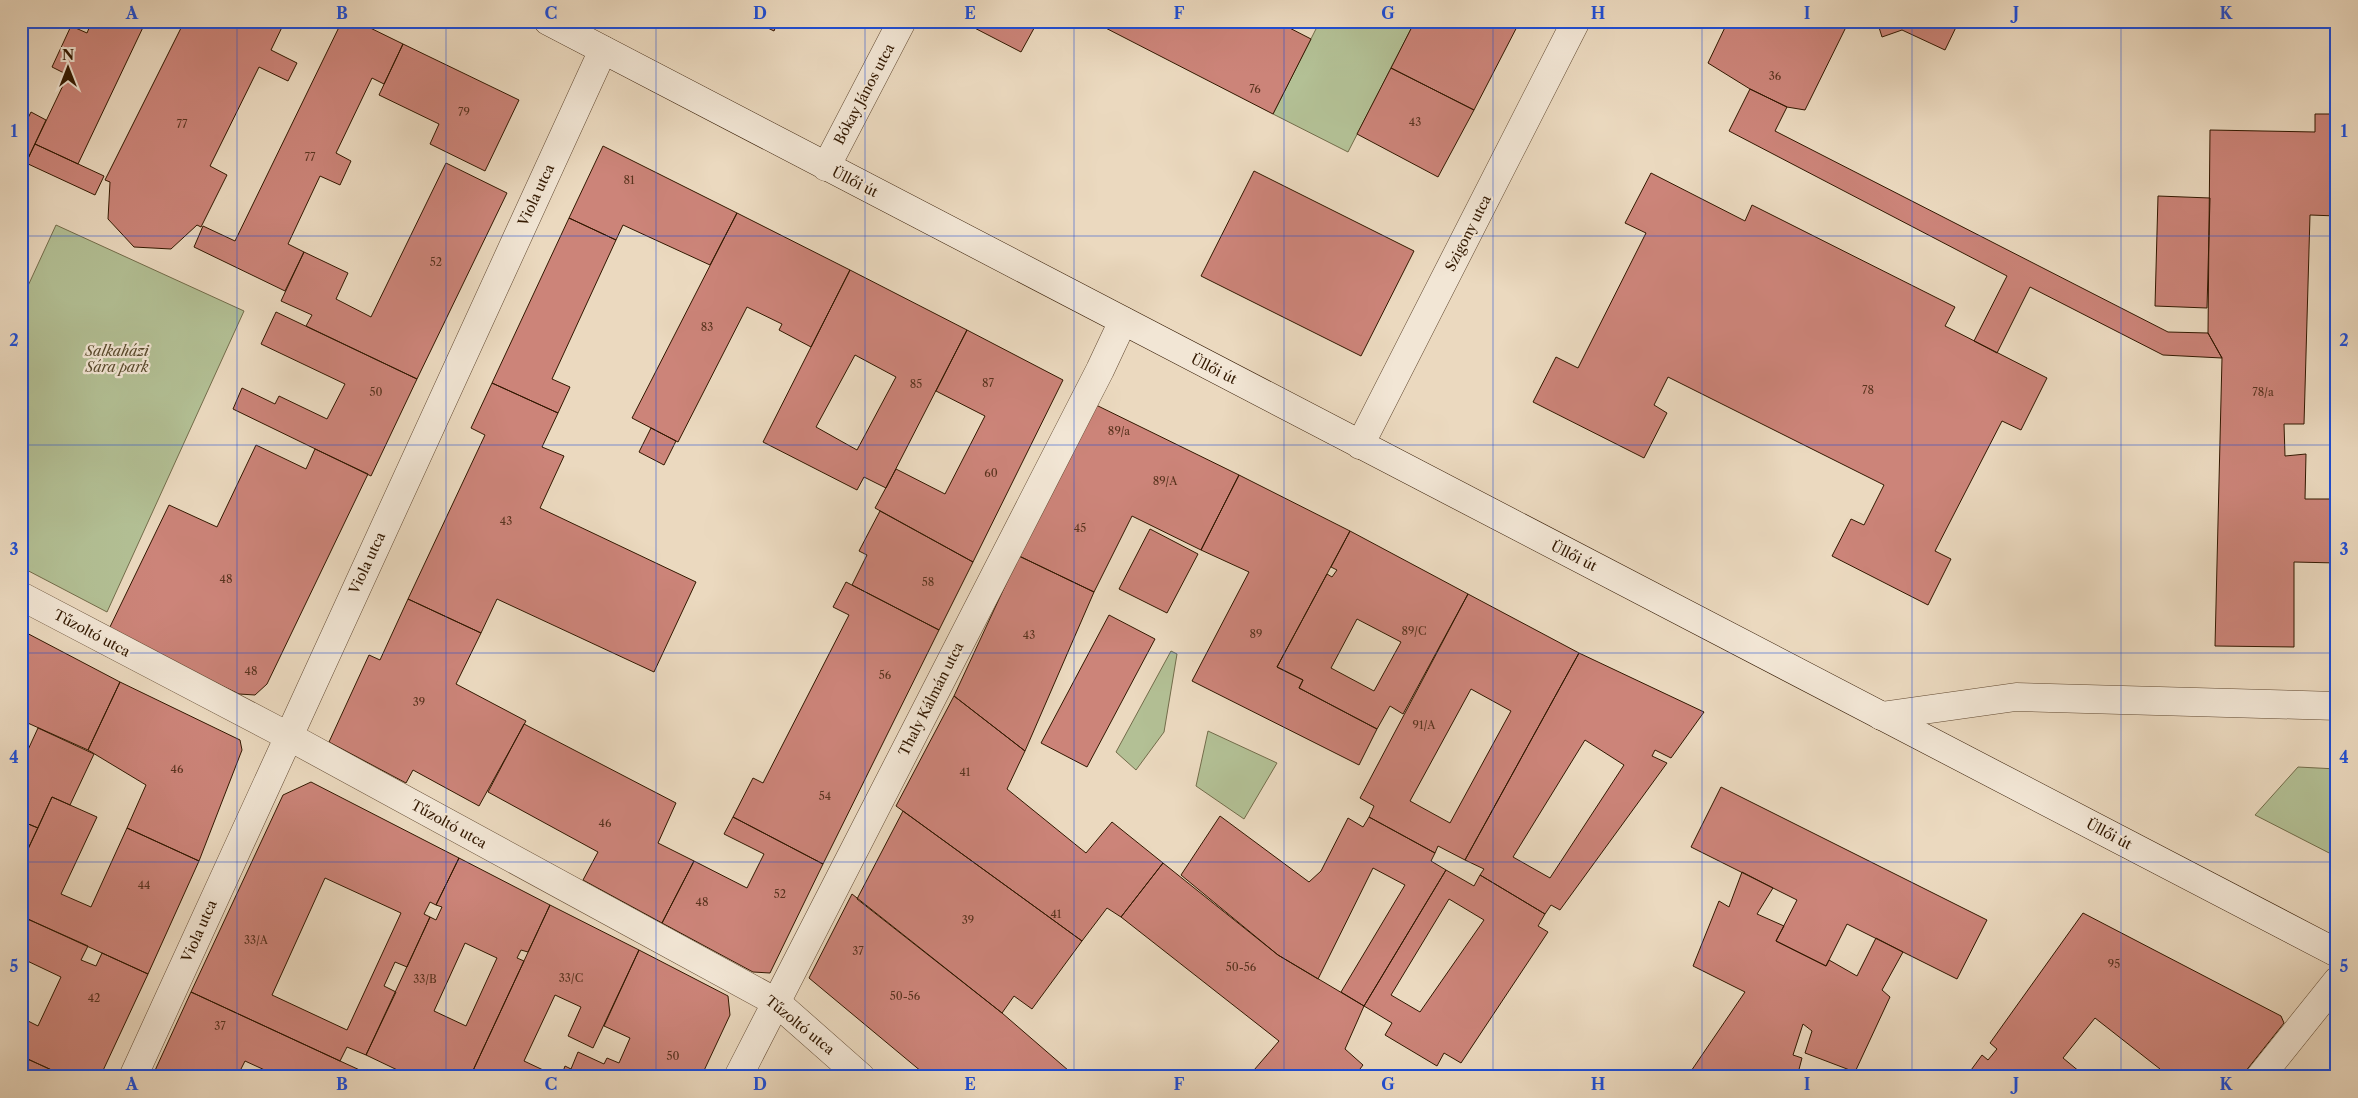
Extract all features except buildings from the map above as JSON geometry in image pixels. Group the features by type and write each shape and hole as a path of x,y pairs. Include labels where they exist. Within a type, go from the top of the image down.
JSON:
{"street":[{"name":"Üllői út","path":"548,21 2337,953"},
{"name":"Bókay János utca","path":"826,167 902,21"},
{"name":"Szigony utca","path":"1360,445 1576,21"},
{"name":"Viola utca","path":"133,1077 603,50"},
{"name":"Thaly Kálmán utca","path":"738,1077 1100,370 1123,321"},
{"name":"Tűzoltó utca","path":"21,596 288,736 776,1002 861,1077"},
{"path":"1881,716 2016,697 2337,706"},
{"path":"2260,1077 2337,981"}],"green space":[{"path":"1320,21 1415,21 1348,152 1273,114"},
{"name":"Salkaházi Sára park","path":"56,225 244,311 107,612 21,567 21,301"},
{"path":"1171,651 1177,654 1164,732 1136,770 1116,752"},
{"path":"1208,731 1277,763 1244,819 1196,786"},
{"path":"2298,767 2337,769 2337,857 2255,815"}]}
